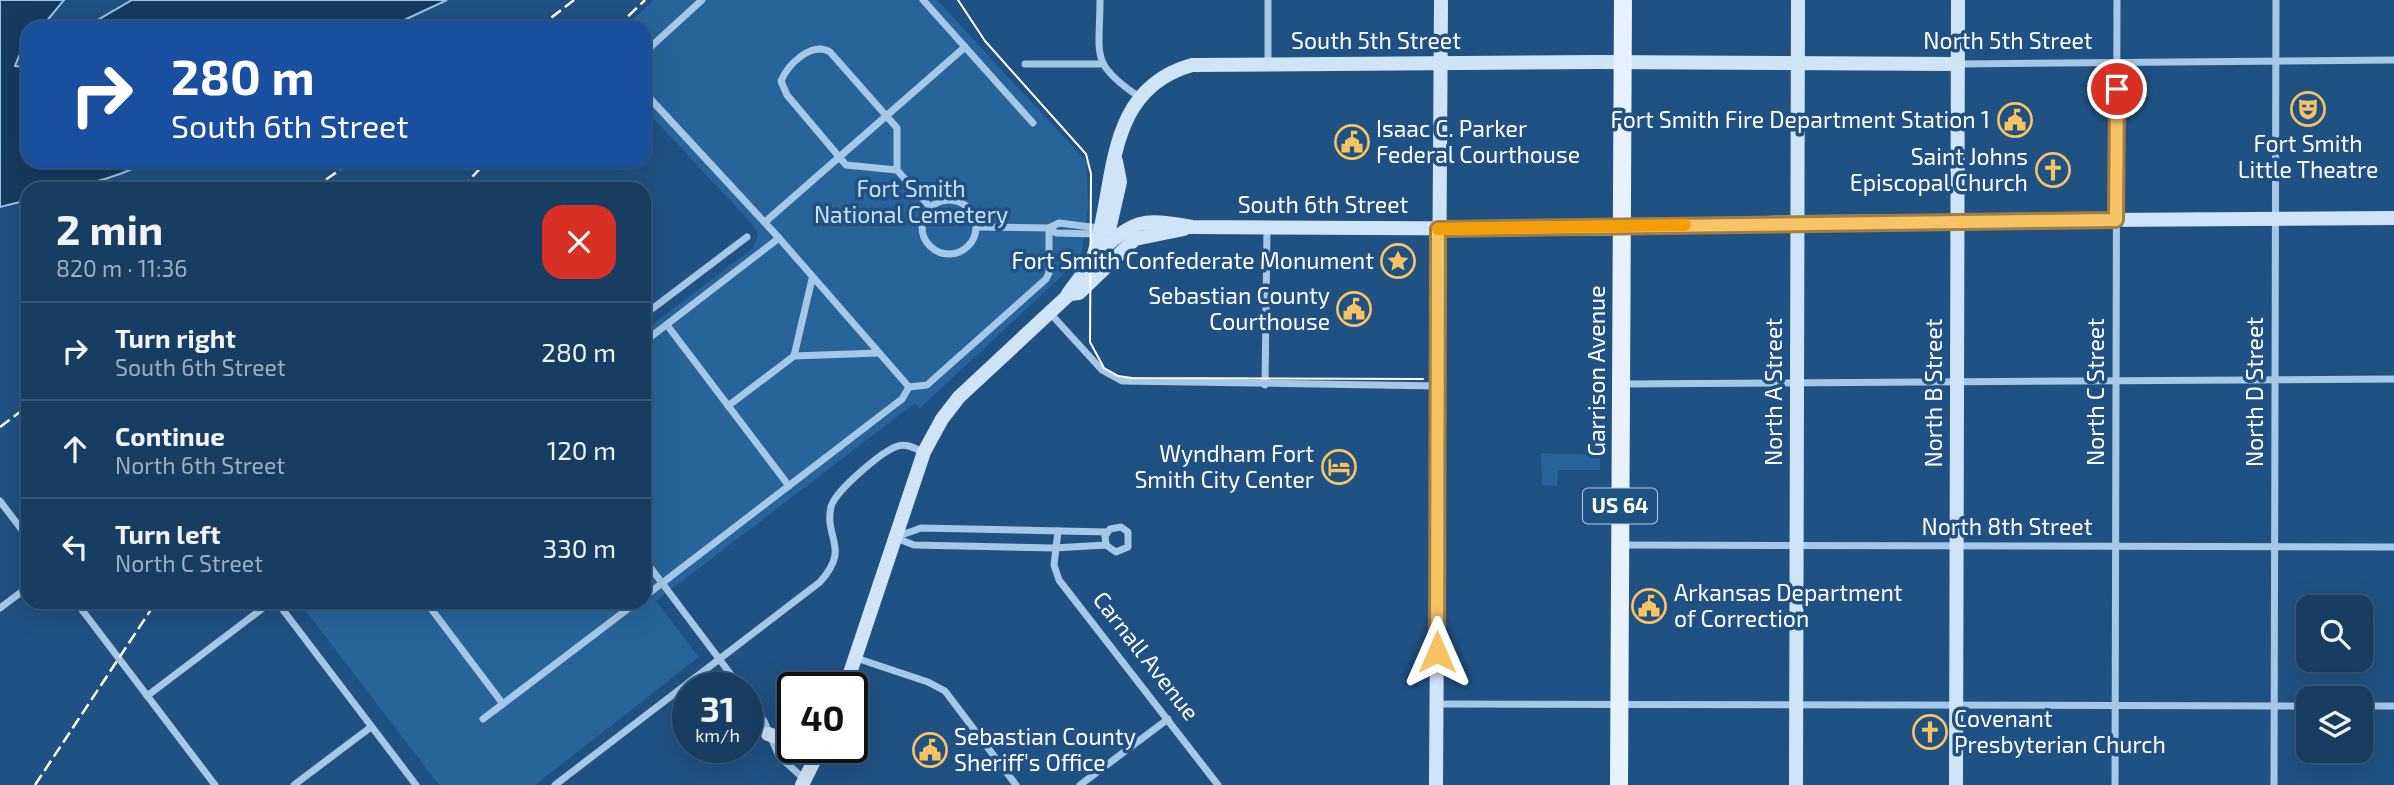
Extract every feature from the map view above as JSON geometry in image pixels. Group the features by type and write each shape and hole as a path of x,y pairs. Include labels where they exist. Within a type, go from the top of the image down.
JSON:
{"main road":[{"name":"Garrison Avenue","path":"1619,785 1623,0"}],"street":[{"path":"651,47 702,0"},
{"path":"923,0 1033,123"},
{"path":"1068,294 1093,257 1103,234 1116,160 1128,113 1138,96 1112,77 1101,64 1100,0"},
{"path":"1268,0 1268,63"},
{"path":"1436,785 1441,0"},
{"name":"North A Street","path":"1796,785 1798,0"},
{"name":"North B Street","path":"1956,785 1958,0"},
{"name":"North C Street","path":"2115,785 2117,0"},
{"name":"North D Street","path":"2274,785 2276,0"},
{"path":"897,170 846,165 782,88 783,74 812,48 818,47 830,52 897,128 897,170 930,207"},
{"path":"765,222 965,47"},
{"name":"North 5th Street","path":"1623,62 1958,64 2394,60"},
{"name":"South 5th Street","path":"1138,96 1151,83 1192,65 1623,62"},
{"path":"1025,64 1101,64"},
{"path":"651,100 765,222 909,387"},
{"path":"977,227 1049,228 1057,223 1103,234 1140,222 1123,209 1118,194 1116,160"},
{"path":"1068,294 1091,271 1118,194"},
{"path":"946,200 960,201 972,212 977,227 968,248 952,254 939,252 931,247 923,233 923,219 930,207 946,200"},
{"name":"South 6th Street","path":"1103,234 1140,222 1192,228 1438,229 1622,228 1798,222 2394,218"},
{"path":"909,387 927,386 1046,279 1049,273 1049,228"},
{"name":"South 6th Street","path":"924,452 952,405 1068,294 1079,293 1135,239 1192,228"},
{"path":"1265,385 1267,228"},
{"path":"651,310 747,237"},
{"path":"651,337 779,238"},
{"path":"794,356 812,279"},
{"path":"1049,312 1102,370 1114,379 1134,383 1438,386"},
{"path":"667,325 789,486"},
{"path":"728,405 794,356 878,353"},
{"path":"1620,384 1796,385 2394,379"},
{"path":"651,592 902,399 909,387"},
{"path":"555,785 720,660 828,573 836,553 831,505 842,488 894,447 907,445 924,452 851,672"},
{"path":"0,501 21,529"},
{"path":"1121,527 1128,532 1130,542 1126,549 1116,552 1106,545 1054,548 914,545 895,538 921,528 1107,532 1121,527"},
{"name":"Carnall Avenue","path":"1058,531 1054,548 1056,573 1070,596 1218,785"},
{"path":"1106,545 1107,532"},
{"name":"North 8th Street","path":"1620,545 2394,547"},
{"path":"651,568 729,672"},
{"path":"0,608 21,592"},
{"path":"81,609 215,785"},
{"path":"148,696 262,609"},
{"path":"281,609 416,785"},
{"path":"431,609 503,704"},
{"path":"483,719 628,609"},
{"path":"856,658 928,682 945,691 1016,785"},
{"path":"1437,704 2296,706"},
{"path":"2373,706 2394,706"},
{"path":"1080,785 1168,719"},
{"path":"763,720 779,756 806,783 814,763"},
{"path":"294,785 371,727"},
{"path":"768,734 777,737"}],"green space":[{"name":"Fort Smith National Cemetery","path":"654,0 937,0 1087,162 1088,207 1081,258 920,408 915,403 656,601 699,657 680,672 672,672 672,678 535,785 439,785 304,609 651,609 651,326 753,248 758,235 754,226 651,116 651,21 631,21"},
{"path":"1541,453 1600,455 1600,470 1558,470 1557,486 1542,485"}],"shaded area":[{"path":"0,0 64,0 47,21 21,21 21,52 15,66 21,67 21,168 134,168 93,182 21,182 21,202 0,207"},
{"path":"132,0 447,0 402,21 96,21"}],"tram line":[{"path":"958,0 985,41 1086,154 1091,174 1090,342 1104,368 1118,376 1132,378 1423,379"}],"railway":[{"path":"547,21 574,0"},
{"path":"623,21 645,0"},
{"path":"322,182 343,168"},
{"path":"468,182 480,168"},
{"path":"0,427 21,411"},
{"path":"35,785 151,609"}],"slow traffic":[{"path":"1438,229 1597,229 1685,225"}],"place":[{"name":"Fort Smith Little Theatre","path":"2308,109"},
{"name":"Fort Smith Fire Department Station 1","path":"2015,120"},
{"name":"Isaac C. Parker Federal Courthouse","path":"1352,142"},
{"name":"Saint Johns Episcopal Church","path":"2053,170"},
{"name":"Fort Smith Confederate Monument","path":"1398,261"},
{"name":"Sebastian County Courthouse","path":"1354,309"},
{"name":"Wyndham Fort Smith City Center","path":"1339,467"},
{"name":"Arkansas Department of Correction","path":"1649,606"},
{"name":"Covenant Presbyterian Church","path":"1930,732"},
{"name":"Sebastian County Sheriff's Office","path":"930,750"}],"route":[{"path":"1437,652 1438,229 1597,229 1798,222 2116,220 2117,89"}]}
